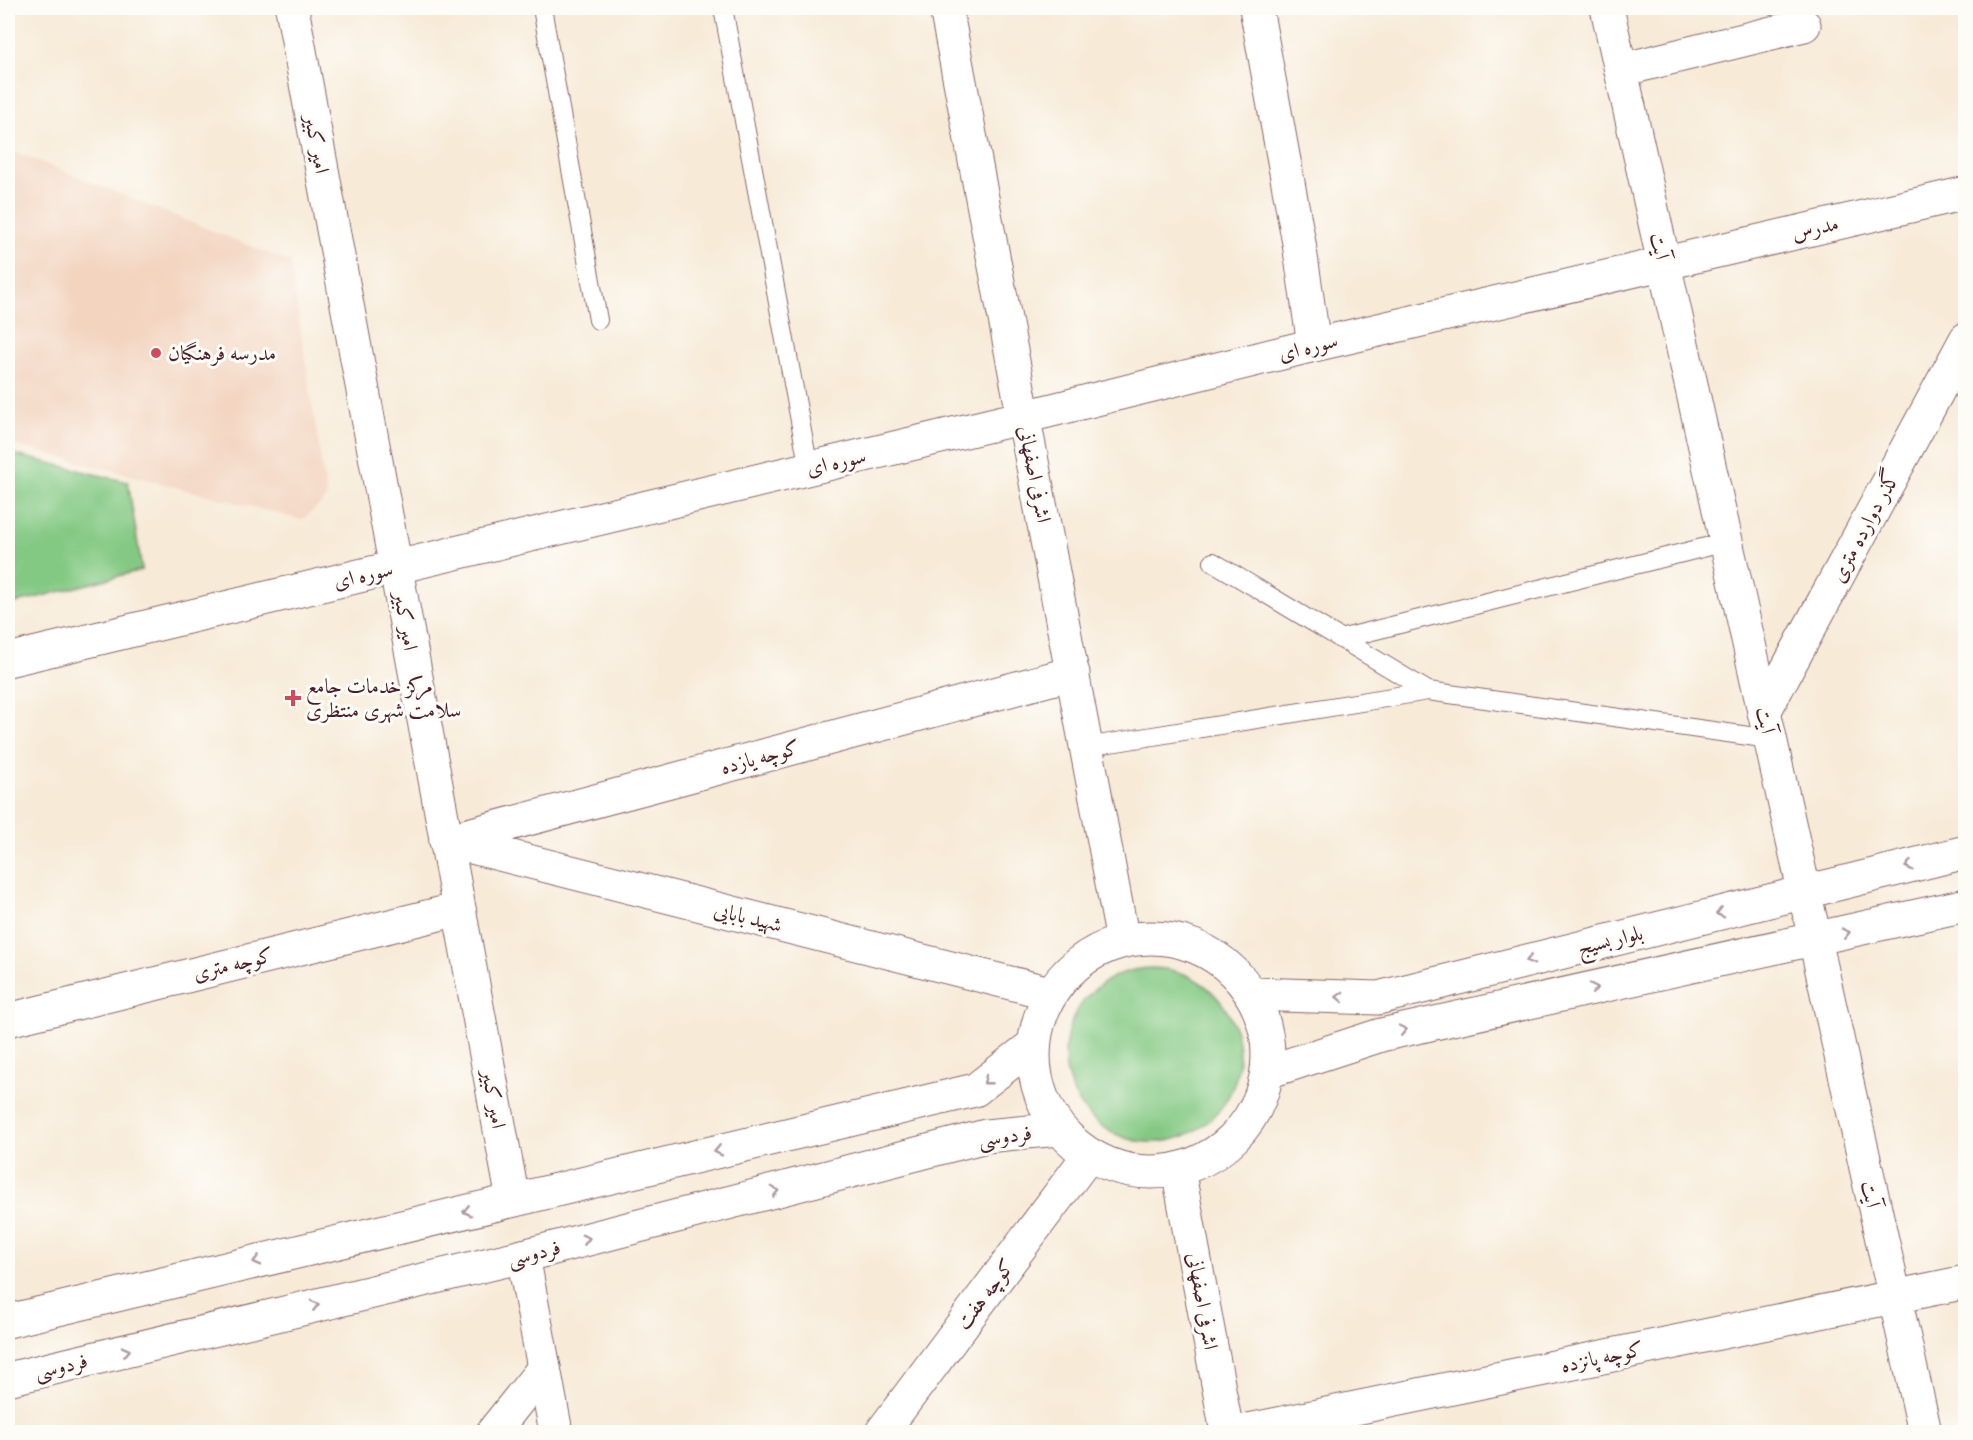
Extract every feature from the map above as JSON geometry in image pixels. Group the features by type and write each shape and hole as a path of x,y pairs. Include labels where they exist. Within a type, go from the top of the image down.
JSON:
{"street":[{"name":"امیر کبیر","path":"292,8 513,1200"},
{"name":"اشرفی اصفهانی","path":"946,8 1124,941"},
{"path":"1256,8 1299,243 1314,345"},
{"name":"آیت","path":"1607,8 1924,1432"},
{"path":"1621,70 1804,25"},
{"name":"مدرس","path":"1664,264 1965,192"},
{"name":"سوره ای","path":"8,660 1024,417 1314,345 1664,264"},
{"name":"گذر دوارده متری","path":"1767,726 1965,339"},
{"name":"کوچه یازده","path":"446,841 1073,673"},
{"name":"شهید بابایی","path":"446,841 1050,993"},
{"name":"بلوار بسیج","path":"1251,994 1378,998 1965,852"},
{"name":"بلوار بسیج","path":"1267,1072 1381,1035 1965,905"},
{"name":"کوچه متری","path":"8,1020 459,909"},
{"path":"1160,938 1196,947 1227,965 1251,994 1263,1018 1268,1045 1267,1072 1257,1105 1238,1134 1210,1156 1178,1169 1147,1173 1117,1168 1089,1155 1059,1130 1043,1104 1035,1076 1033,1045 1039,1018 1050,993 1070,969 1095,951 1124,941 1160,938"},
{"path":"8,1321 975,1090 1033,1045"},
{"name":"فردوسی","path":"8,1379 523,1256 986,1136 1059,1130"},
{"name":"کوچه هفت","path":"882,1432 1089,1155"},
{"name":"اشرفی اصفهانی","path":"1178,1169 1227,1432"},
{"path":"523,1256 556,1432"},
{"name":"کوچه پانزده","path":"1239,1432 1965,1282"},
{"path":"493,1432 544,1368"}],"lane":[{"path":"542,8 598,320"},
{"path":"723,8 808,469"},
{"path":"1340,639 1726,542"},
{"path":"1213,562 1428,692"},
{"path":"1086,747 1428,692 1767,726"}],"shaded area":[{"name":"مدرسه فرهنگیان","path":"8,149 290,262 327,498 302,520 8,443"}],"green space":[{"path":"8,453 128,482 142,570 8,605"},
{"path":"1152,968 1185,975 1200,983 1213,994 1224,1007 1232,1022 1239,1055 1232,1088 1224,1103 1213,1116 1200,1127 1185,1135 1152,1142 1119,1135 1104,1127 1091,1116 1080,1103 1072,1088 1065,1055 1072,1022 1080,1007 1091,994 1104,983 1119,975"}],"place":[{"name":"مدرسه فرهنگیان","path":"156,353"},
{"name":"مرکز خدمات جامع سلامت شهری منتظری","path":"293,698"}]}
